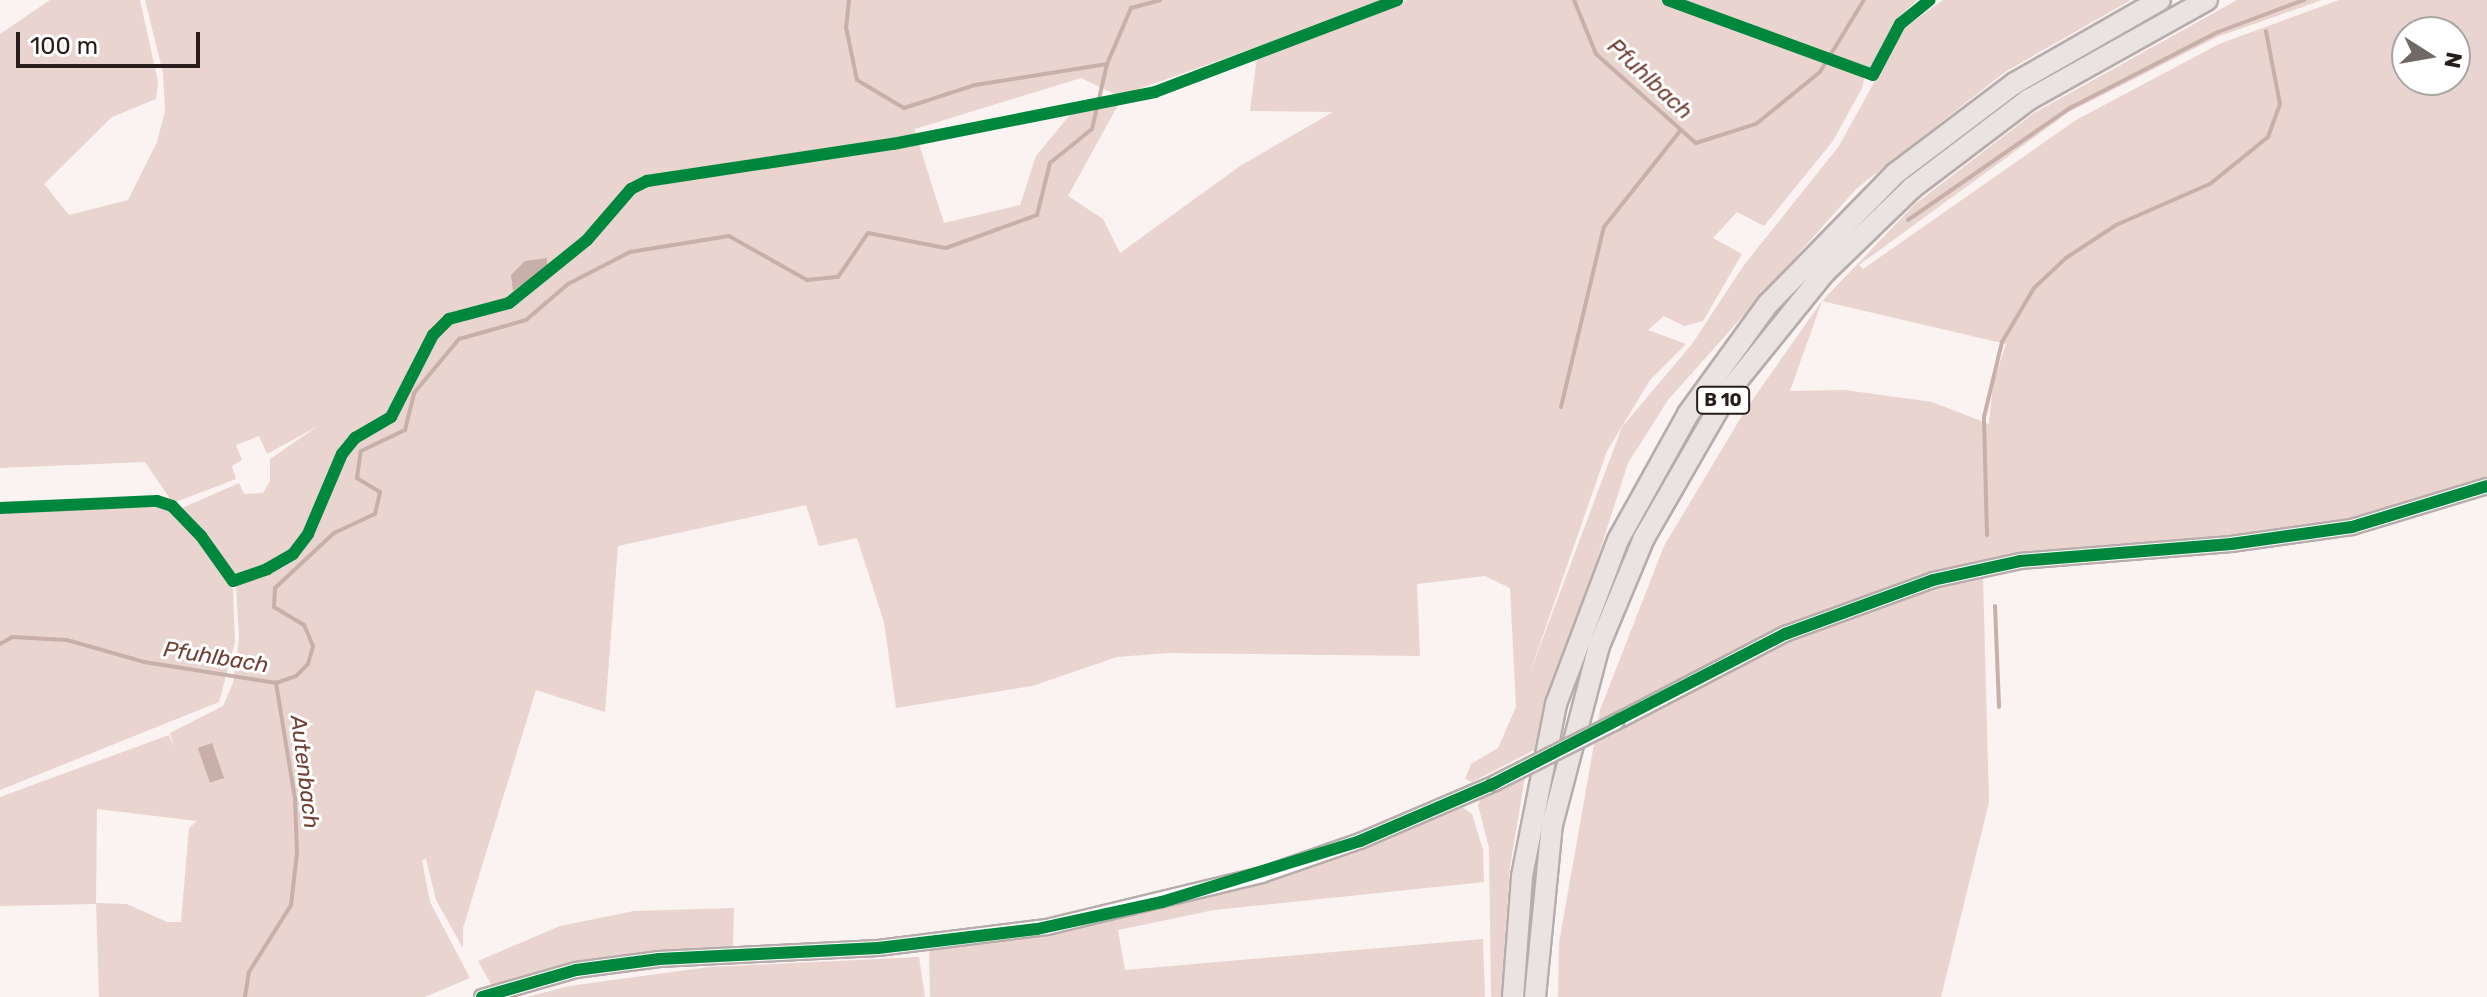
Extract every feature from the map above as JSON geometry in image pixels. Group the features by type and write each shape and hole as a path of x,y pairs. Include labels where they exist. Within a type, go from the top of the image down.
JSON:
{"highway":[{"name":"B 10","path":"1513,997 1524,862 1556,704 1618,540 1688,414 1768,304 1896,173 2015,83 2160,0"},
{"name":"B 10","path":"1535,997 1552,825 1599,646 1644,538 1728,392 1825,272 1924,178 2028,100 2207,0"}],"street":[{"path":"482,997 576,970 659,959 878,948 1061,924 1262,875 1360,841 1495,783 1785,634 1933,580 2020,561 2338,529 2487,486"}],"shaded area":[{"path":"50,0 140,0 158,82 156,99 112,117 44,184 69,215 128,200 157,142 165,111 163,73 145,0 1389,0 1119,96 1081,78 915,129 915,136 703,173 918,141 944,223 1020,205 1036,156 1073,111 1118,105 1068,196 1103,219 1120,253 1240,166 1333,112 1250,111 1257,57 1408,0 1917,0 1894,22 1873,68 1841,58 1837,66 1865,75 1862,88 1833,141 1764,226 1737,212 1713,238 1742,254 1703,321 1684,326 1664,316 1648,330 1686,344 1650,380 1607,451 1528,678 1622,427 1692,344 1744,265 1839,146 1904,28 1943,0 2131,0 2005,72 1856,189 1668,400 1628,463 1536,749 1472,782 1465,779 1471,764 1498,748 1516,707 1510,588 1485,576 1417,584 1420,656 1169,653 1117,657 1032,686 896,708 884,622 857,538 819,546 806,505 618,546 605,712 536,690 463,928 463,948 436,900 426,859 422,860 430,902 470,978 425,997 99,997 96,904 0,906 0,797 169,735 175,749 170,733 223,706 233,683 239,638 236,584 284,564 301,549 328,501 344,455 357,439 391,419 422,355 450,321 510,303 588,241 612,211 508,301 449,317 419,352 391,413 354,437 340,453 299,544 283,559 234,575 182,508 239,483 244,494 263,493 270,481 270,459 318,426 267,454 259,436 236,445 242,460 232,466 236,479 173,503 145,462 0,468 0,34","holes":["97,809 197,821 189,828 181,922 167,922 127,904 96,903"]},
{"path":"2237,0 2322,0 2217,37 2069,112 1859,265 1863,269 2076,120 2219,44 2339,0 2487,0 2487,486 2352,527 1994,566 1909,595 1983,575 1989,802 1941,997 1558,997 1559,943 1600,710 1664,546 1746,409 1822,301 1915,204 2034,113","holes":["1822,301 2006,344 1993,383 1989,424 1932,402 1845,390 1790,391"]},
{"path":"547,258 547,267 513,291 511,275 525,261"},
{"path":"154,505 172,508 201,536 223,564 233,590 235,642 219,702 0,790 0,513"},
{"path":"212,743 224,778 210,783 198,748"},
{"path":"1525,777 1510,867 1501,997 1491,997 1489,848 1478,805 1481,798"},
{"path":"1462,807 1472,814 1483,850 1484,882 1214,910 1118,930 1125,970 1483,939 1485,997 930,997 929,947 1063,929 1208,897 1310,866"},
{"path":"734,908 733,946 611,956 492,986 478,961 560,926 634,911"},
{"path":"919,957 925,997 527,997 569,986 709,967"}],"waterway":[{"path":"849,0 846,27 857,80 904,108 975,85 1107,64"},
{"name":"Pfuhlbach","path":"0,644 12,637 67,640 144,662 276,683 296,676 308,664 313,646 304,625 274,607 275,588 334,533 375,514 380,492 357,478 361,451 405,430 414,393 459,339 526,320 568,284 630,252 729,236 807,280 838,277 868,233 946,248 1037,215 1050,163 1092,129 1107,64 1131,8 1160,0"},
{"name":"Pfuhlbach","path":"1574,0 1596,54 1696,143 1756,124 1820,72 1864,0"},
{"path":"1908,220 2070,108 2218,32 2304,0"},
{"path":"1987,535 1984,417 2002,342 2034,288 2066,258 2116,225 2210,184 2268,137 2280,104 2266,31"},
{"path":"1561,407 1604,227 1681,130"},
{"path":"1995,606 1999,707"},
{"name":"Autenbach","path":"245,997 249,972 291,905 297,853 295,799 276,683"}],"cycle path":[{"path":"0,508 157,501 172,506 201,536 233,581 267,569 293,554 308,534 342,454 355,438 391,417 433,335 449,319 509,303 587,240 631,189 647,181 893,144 1155,92 1397,0"},
{"path":"1668,0 1873,75 1900,24 1930,0"},
{"path":"482,997 576,970 659,959 878,948 1037,929 1162,902 1360,841 1495,783 1785,634 1933,580 2020,561 2231,544 2352,527 2487,486"}]}
